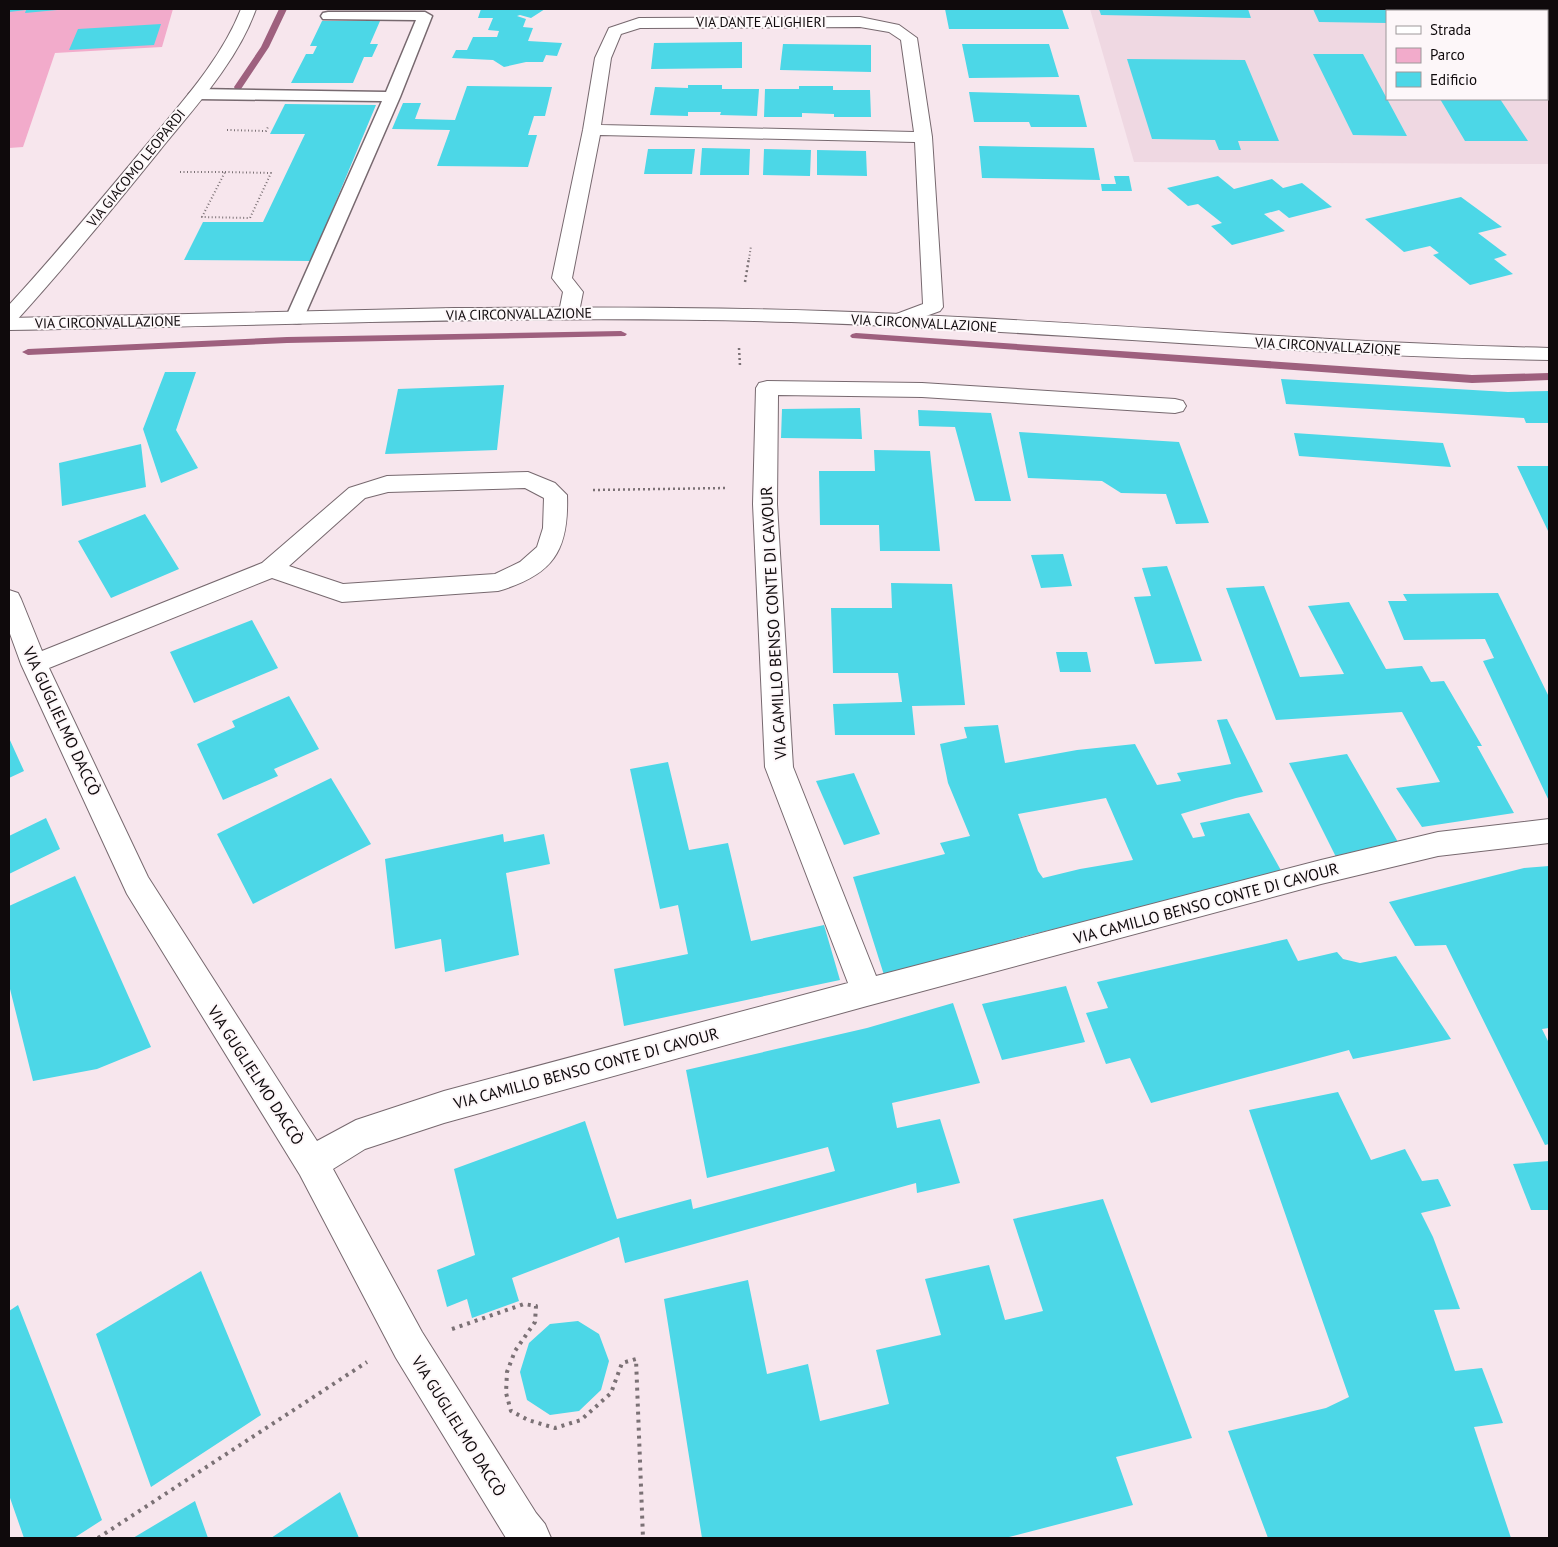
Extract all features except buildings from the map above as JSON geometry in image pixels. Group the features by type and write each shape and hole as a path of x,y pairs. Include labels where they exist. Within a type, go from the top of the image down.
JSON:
{"street":[{"name":"VIA GIACOMO LEOPARDI","path":"9,317 62,259 197,94 226,53 243,23 248,9"},
{"name":"VIA DANTE ALIGHIERI","path":"569,312 573,292 562,278 592,130 603,58 614,31 639,23 860,22 894,28 909,38 923,137 933,307 898,320"},
{"path":"592,130 923,137"},
{"name":"VIA CIRCONVALLAZIONE","path":"9,324 569,312 898,320 1480,354 1549,354"},
{"name":"VIA CAMILLO BENSO CONTE DI CAVOUR","path":"867,992 820,876 779,767 765,504 767,388 922,390 1175,406"},
{"path":"34,664 271,569 357,492 387,484 528,480 547,488 554,495 557,520 551,545 539,561 521,574 498,582 342,593 271,569"},
{"name":"VIA GUGLIELMO DACCÒ","path":"9,599 34,664 137,885 312,1162 409,1345 522,1527 531,1538"},
{"name":"VIA CAMILLO BENSO CONTE DI CAVOUR","path":"312,1162 356,1136 444,1107 867,992 1321,872 1438,844 1549,831"}],"lane":[{"path":"298,318 295,317 392,97 425,16 328,16"},
{"path":"197,94 392,97"}],"path":[{"path":"177,172 225,172 272,173 250,218 202,217 225,172"},
{"path":"554,495 584,491 737,488 765,504"},
{"path":"98,1538 361,1364 524,1304 536,1306 535,1322 514,1351 507,1372 506,1393 511,1411 528,1420 555,1428 581,1420 611,1393 622,1363 636,1359 643,1538"}],"shaded area":[{"path":"1090,9 1549,9 1549,164 1134,162"}],"green space":[{"path":"9,9 173,9 162,47 55,53 23,147 9,148"}],"waterway":[{"path":"238,87 265,47 283,9"},
{"path":"28,352 287,340 621,334"},
{"path":"856,336 1472,379 1549,377"}]}
